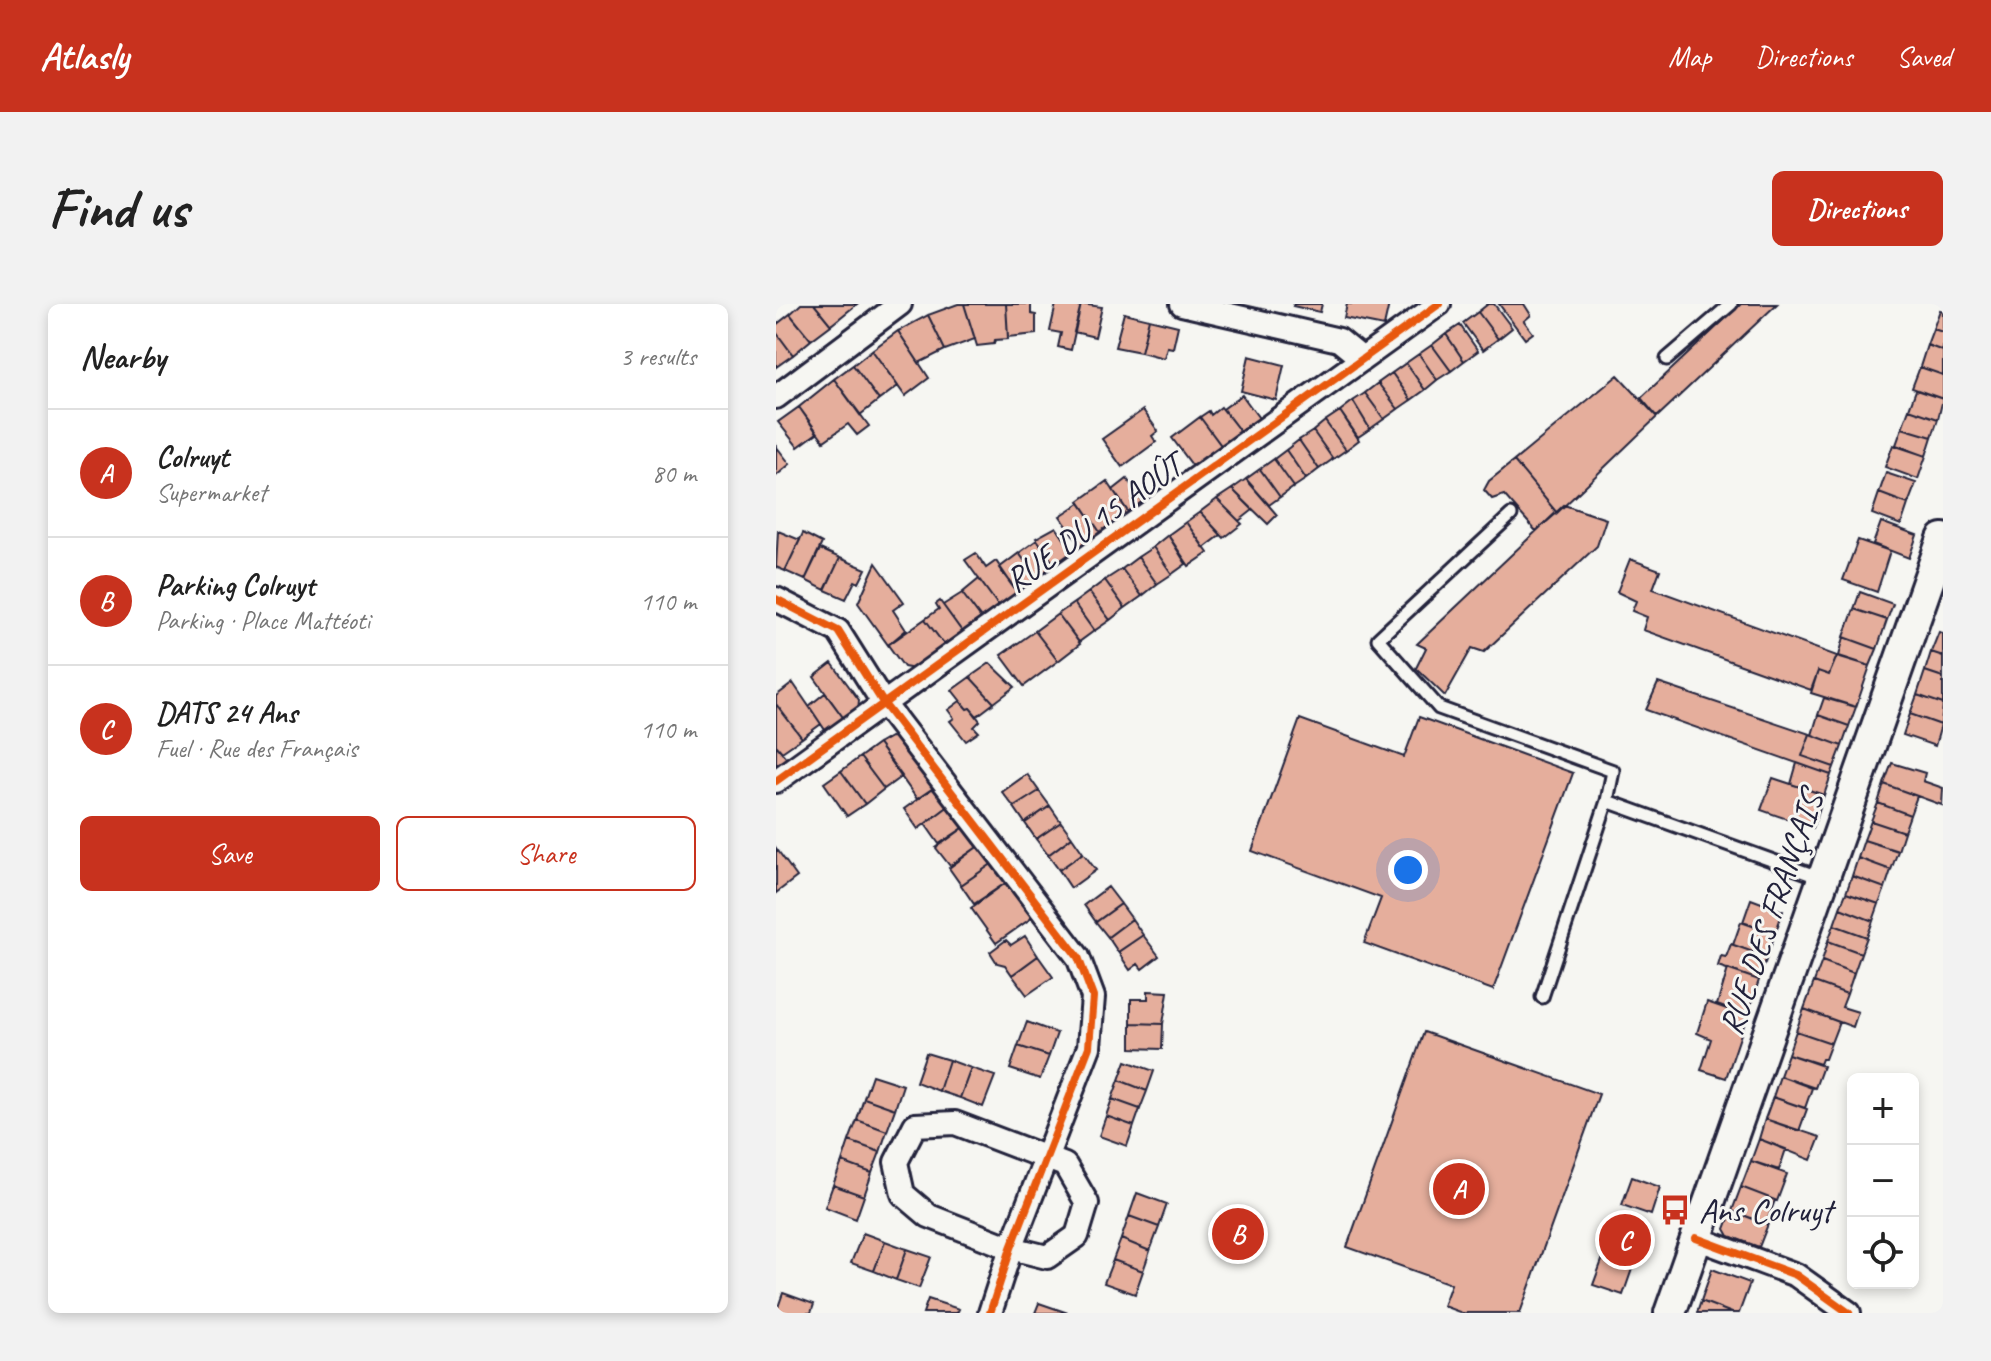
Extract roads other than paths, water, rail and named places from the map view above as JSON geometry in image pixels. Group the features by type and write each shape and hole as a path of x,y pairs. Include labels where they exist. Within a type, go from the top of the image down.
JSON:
{"main road":[{"name":"RUE DES FRANÇAIS","path":"1670,1313 1943,539"}],"street":[{"path":"776,397 900,304"},
{"path":"1182,304 1339,340 1361,358"},
{"name":"RUE DU 15 AOÛT","path":"776,781 1439,304"},
{"path":"776,599 838,631 884,704 1078,957 1093,997 1089,1047 1011,1248 990,1313"},
{"path":"955,1123 1065,1165 1087,1203 1077,1236 1047,1257 1011,1248 929,1216 903,1194 896,1162 915,1125 955,1123"},
{"path":"1696,1238 1796,1275 1849,1313"}],"lane":[{"path":"1667,359 1731,304"},
{"path":"1511,515 1378,639 1439,708 1613,771 1607,801 1542,997"},
{"path":"1607,801 1821,879"}],"place":[{"name":"Colruyt","path":"1459,1189"},
{"name":"Ans Colruyt","path":"1675,1210"},
{"name":"Parking Colruyt","path":"1238,1234"},
{"name":"DATS 24 Ans","path":"1625,1240"}]}
